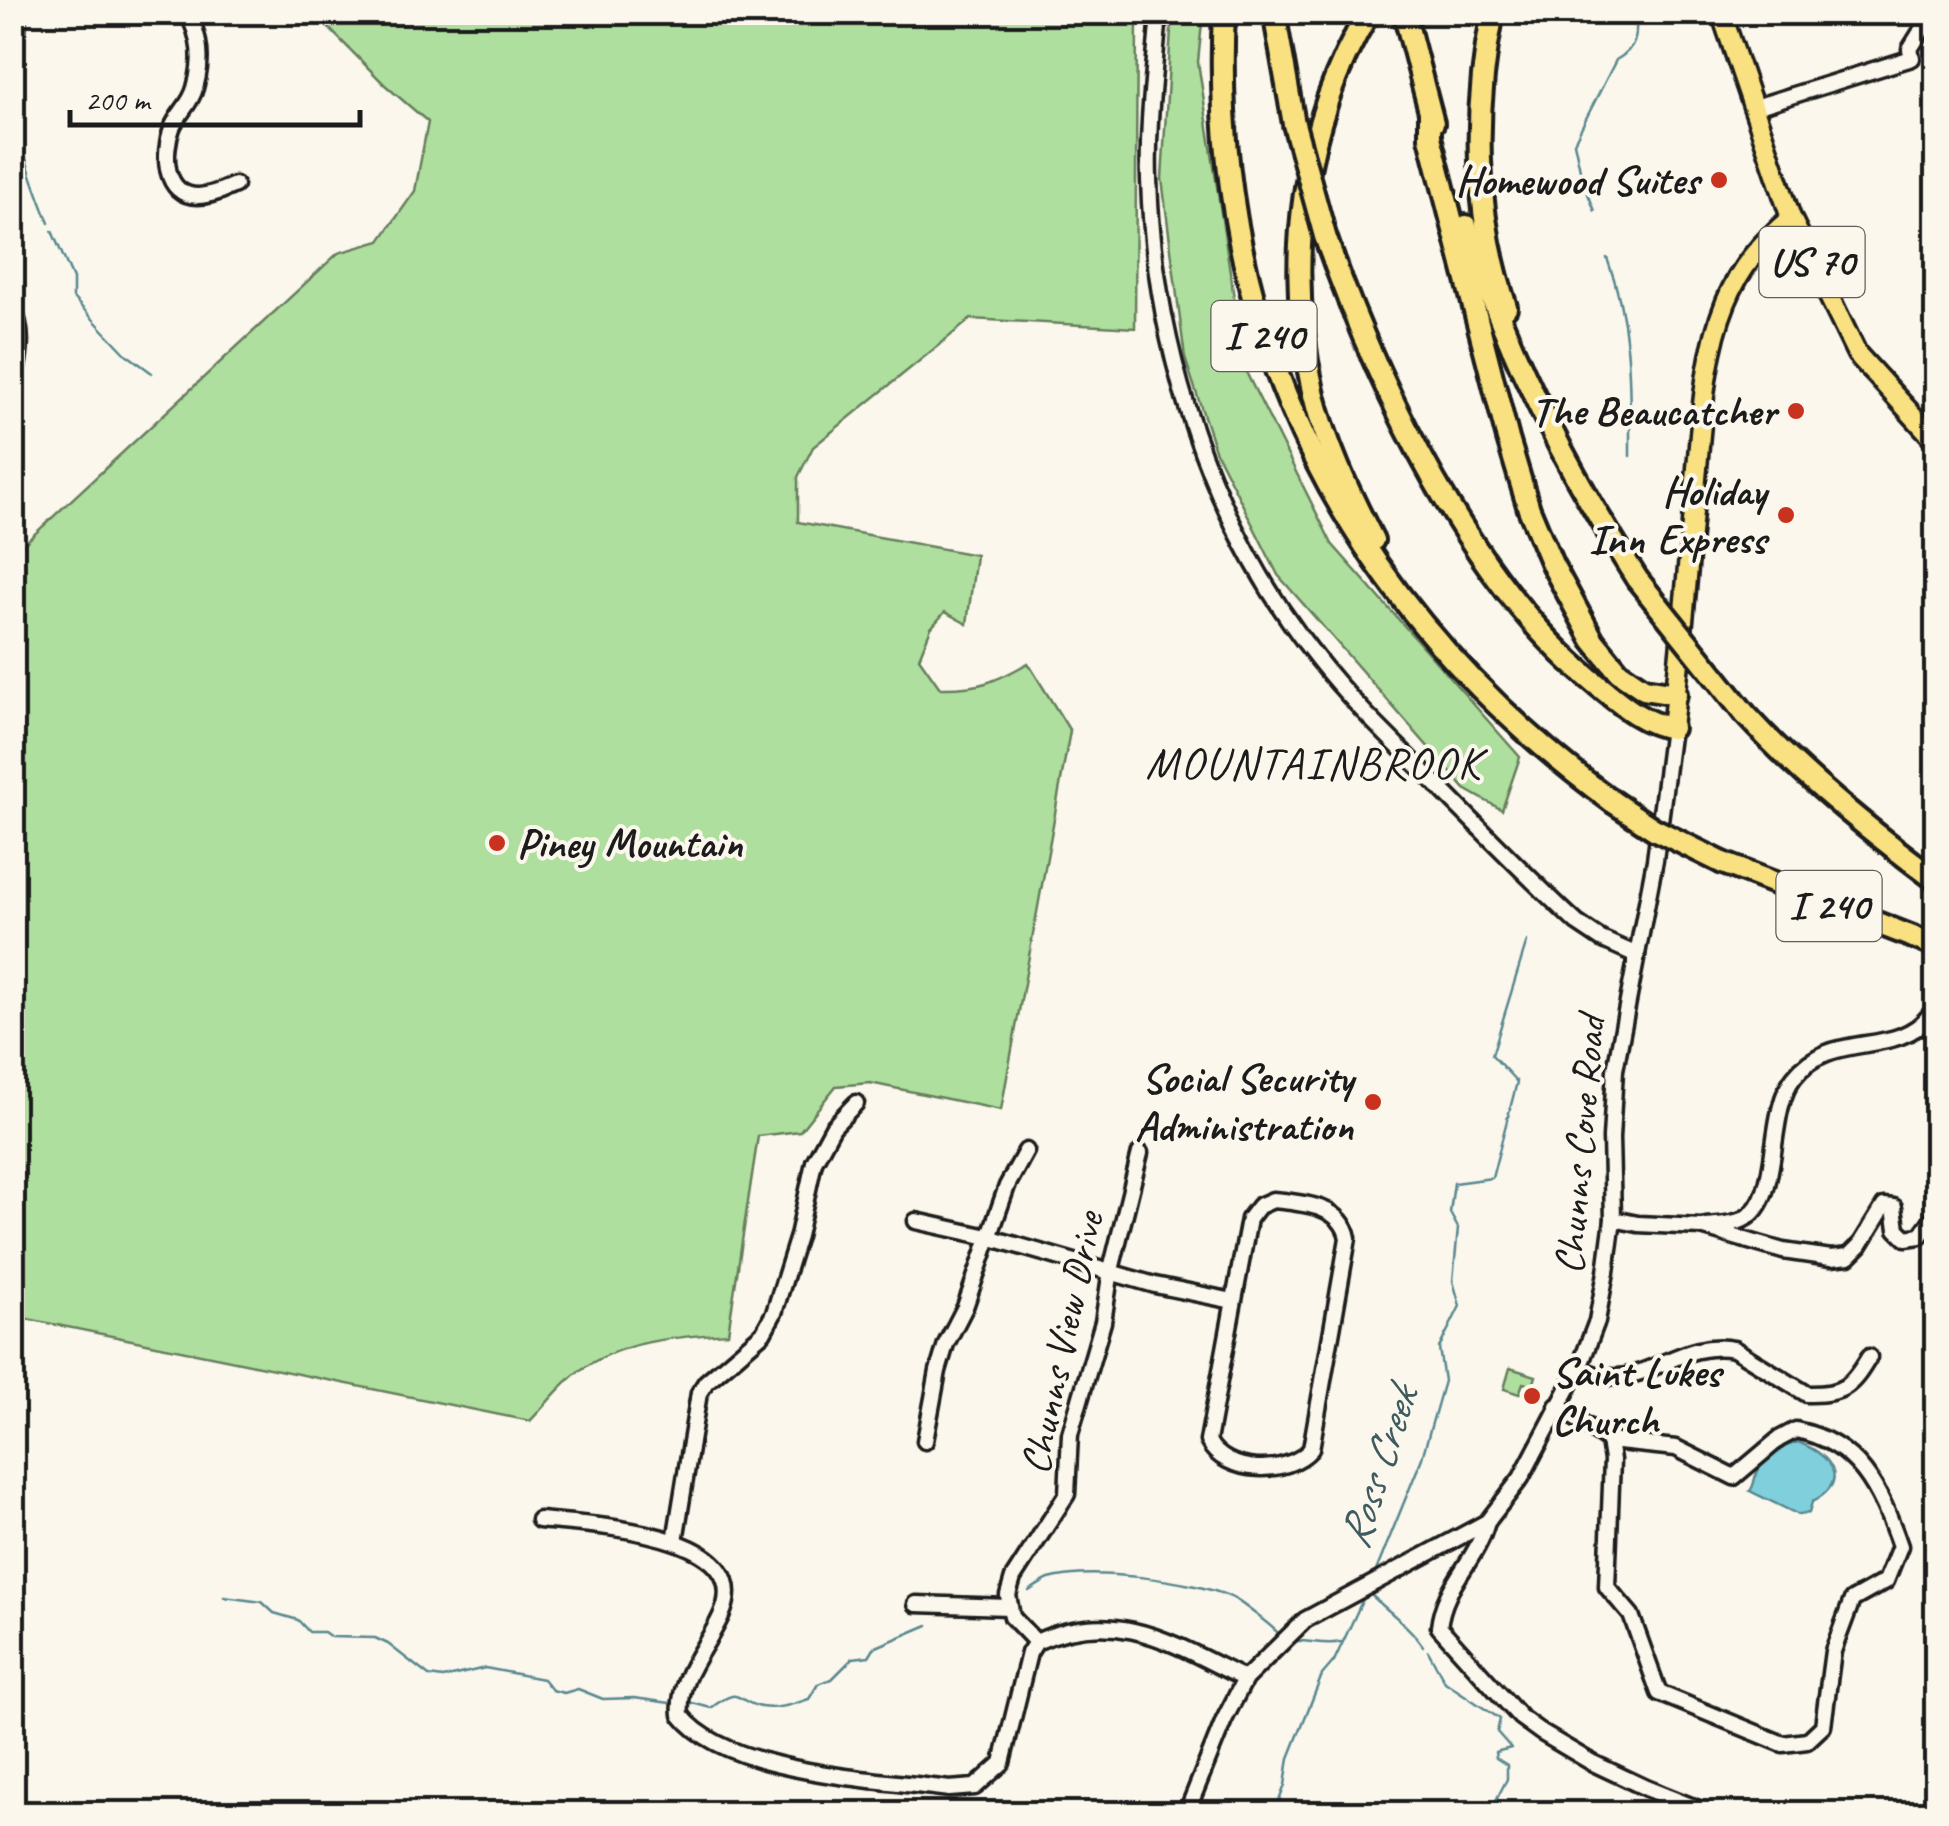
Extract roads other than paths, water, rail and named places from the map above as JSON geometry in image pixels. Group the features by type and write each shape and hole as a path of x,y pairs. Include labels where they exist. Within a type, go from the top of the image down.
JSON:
{"highway":[{"name":"I 240","path":"1224,12 1223,103 1228,174 1238,244 1257,315 1300,432 1380,570 1452,661 1534,740 1613,802 1654,829 1723,863 1936,946"},
{"path":"1274,12 1294,124 1326,236 1347,298 1399,413 1459,520 1535,625 1588,678 1645,720 1672,728"},
{"path":"1369,12 1342,66 1312,153 1300,234 1300,303 1314,394 1338,466 1377,548 1416,605 1422,622"},
{"name":"I 240","path":"1404,12 1430,112 1491,302 1569,468 1637,578 1745,714 1796,766 1936,880"},
{"path":"1493,12 1481,88 1481,175 1490,245 1522,367"},
{"path":"1430,112 1430,137 1529,510 1565,590 1608,660 1636,686 1676,694"}],"main road":[{"name":"US 70","path":"1721,12 1791,218 1857,354 1936,442"},
{"name":"Chunns Cove Road","path":"1672,728 1702,418 1718,327 1746,262 1756,248 1791,218"}],"street":[{"path":"187,12 198,35 199,63 194,92 170,134 170,178 188,195 210,195 235,185"},
{"path":"1158,12 1149,180 1160,293 1180,384 1226,508 1277,602 1315,657 1350,698 1577,923 1637,954"},
{"path":"1752,108 1912,58 1910,49 1933,12"},
{"path":"12,306 20,344 12,384"},
{"name":"Chunns Cove Road","path":"1186,1814 1224,1720 1245,1680 1306,1620 1487,1522 1522,1478 1579,1368 1597,1321 1613,1219 1611,1138 1615,1070 1658,842 1672,728"},
{"path":"1613,1219 1701,1227 1744,1220 1761,1202 1783,1094 1804,1066 1839,1047 1902,1037 1930,1015"},
{"path":"674,1541 699,1393 706,1382 763,1333 774,1313 798,1236 814,1162 833,1127 856,1103"},
{"path":"925,1442 946,1344 966,1307 1007,1186 1026,1151"},
{"name":"Chunns View Drive","path":"1009,1607 1013,1578 1068,1494 1070,1434 1103,1322 1111,1270 1140,1153"},
{"path":"1273,1200 1313,1206 1334,1214 1345,1224 1347,1253 1310,1449 1301,1461 1283,1468 1230,1462 1213,1451 1208,1441 1233,1302 1249,1219 1259,1206 1273,1200"},
{"path":"1701,1227 1783,1252 1831,1258 1848,1256 1860,1245 1884,1206 1894,1208 1897,1230 1906,1238 1920,1236 1936,1214"},
{"path":"916,1221 1233,1302"},
{"path":"1579,1368 1595,1376 1623,1378 1683,1354 1721,1346 1734,1349 1807,1394 1820,1394 1850,1385 1870,1357"},
{"path":"1557,1406 1609,1440 1676,1448 1734,1477 1778,1439 1796,1430 1824,1436 1864,1468 1886,1507 1900,1546 1886,1581 1852,1600 1833,1651 1823,1726 1807,1742 1783,1744 1659,1694 1632,1615 1607,1587 1612,1460 1609,1440"},
{"path":"538,1520 631,1530 674,1541 714,1565 726,1588 722,1615 684,1685 681,1715 719,1744 759,1761 948,1789 975,1787 1002,1762 1029,1653 1036,1642 1093,1626 1155,1635 1245,1680"},
{"path":"1487,1522 1481,1544 1447,1591 1439,1627 1520,1716 1542,1733 1591,1762 1711,1814"},
{"path":"916,1604 1009,1607 1016,1624 1036,1642"}],"water":[{"path":"1798,1442 1827,1461 1834,1477 1824,1494 1812,1502 1809,1513 1799,1515 1750,1491 1768,1458"}],"waterway":[{"path":"26,12 27,31 16,46 13,68 15,113 26,159 49,223"},
{"name":"Ross Creek","path":"1595,211 1582,179 1574,142 1616,60 1632,46 1635,12"},
{"path":"52,231 73,279 73,298 126,354 152,373"},
{"name":"Ross Creek","path":"1607,258 1625,332 1630,456"},
{"name":"Ross Creek","path":"1374,1576 1422,1458 1444,1381 1439,1348 1460,1306 1453,1281 1458,1228 1450,1213 1454,1183 1492,1178 1517,1082 1492,1055 1527,941"},
{"path":"1029,1591 1049,1579 1089,1574 1167,1581 1231,1597 1279,1634"},
{"path":"1368,1592 1423,1646"},
{"path":"224,1597 262,1602 274,1613 298,1620 309,1632 375,1638 429,1676 443,1678 485,1668 543,1679 552,1690 564,1693 578,1689 603,1699 670,1703"},
{"name":"Ross Creek","path":"1274,1814 1285,1785 1289,1758 1322,1675 1334,1661 1364,1597"},
{"path":"688,1702 711,1708 734,1696 753,1705 773,1708 809,1699 818,1684 832,1679 853,1658 869,1656 874,1648 928,1625"},
{"path":"1294,1641 1341,1642"},
{"path":"1428,1651 1445,1682 1500,1719 1497,1732 1511,1748 1495,1752 1496,1758 1507,1765 1507,1779 1493,1806 1496,1814"}],"place":[{"name":"Homewood Suites","path":"1719,180"},
{"name":"The Beaucatcher","path":"1796,411"},
{"name":"Holiday Inn Express","path":"1786,515"},
{"name":"Piney Mountain","path":"497,843"},
{"name":"Social Security Administration","path":"1373,1102"},
{"name":"Saint Lukes Church","path":"1532,1396"}],"district":[{"name":"MOUNTAINBROOK","path":"1314,763"}]}
